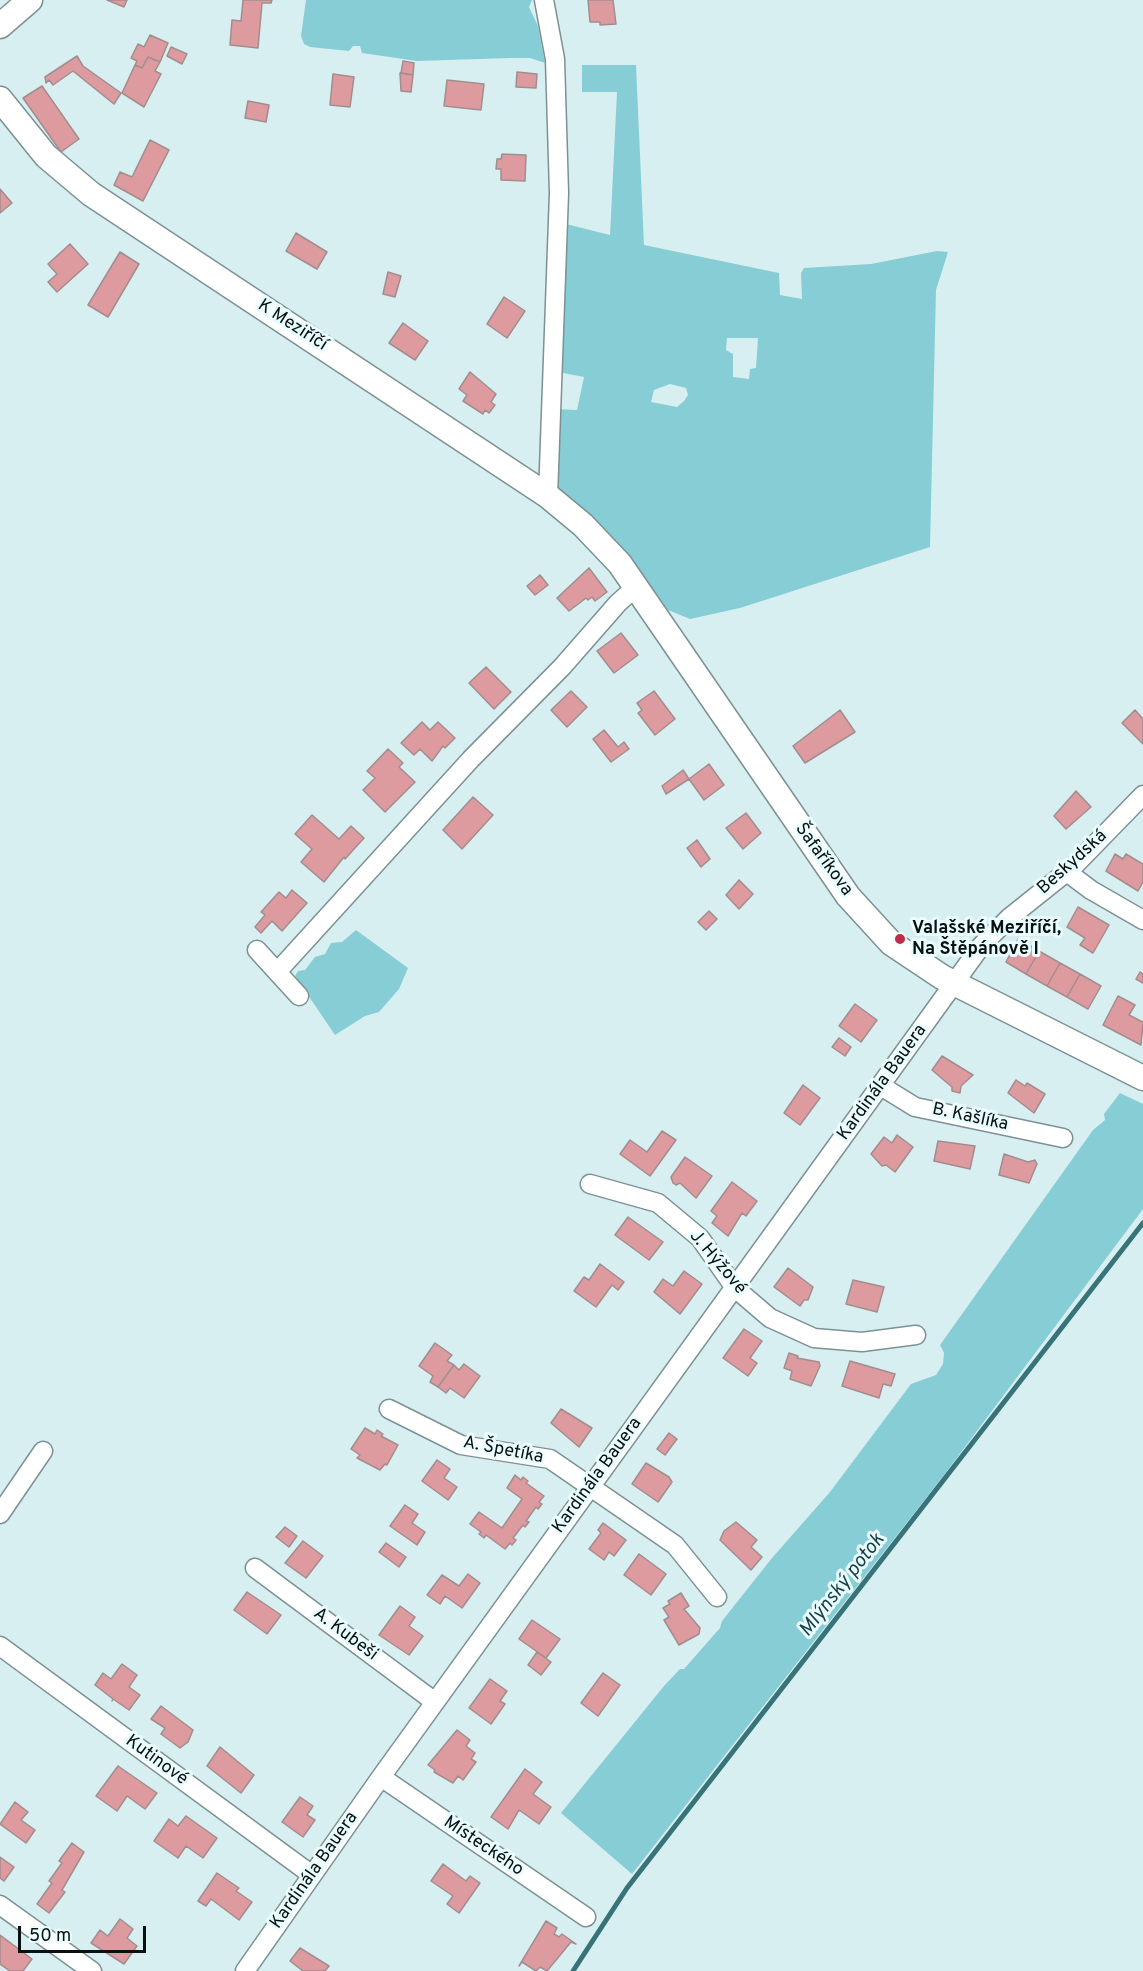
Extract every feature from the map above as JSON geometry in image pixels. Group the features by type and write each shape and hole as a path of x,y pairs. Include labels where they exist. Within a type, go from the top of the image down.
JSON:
{"street":[{"path":"0,26 30,0"},
{"path":"544,0 555,59 560,193 548,496"},
{"name":"K Meziříčí","path":"0,99 46,156 91,194 548,496 597,538"},
{"name":"Šafaříkova","path":"597,538 636,587 815,852 860,911 891,943 955,984 1143,1078"},
{"path":"278,972 477,753 555,674 621,599 636,587"},
{"name":"Beskydská","path":"955,984 998,928 1067,872 1143,795"},
{"path":"1067,872 1091,890 1143,920"},
{"path":"257,950 299,996"},
{"name":"Kardinála Bauera","path":"251,1969 312,1875 381,1777 955,984"},
{"name":"B. Kašlíka","path":"881,1086 915,1107 1063,1138"},
{"name":"J. Hýžové","path":"590,1184 658,1203 700,1238 735,1288 770,1318 814,1338 862,1341 916,1335"},
{"name":"A. Špetíka","path":"389,1409 462,1445 550,1460 675,1545 717,1597"},
{"path":"0,1514 43,1451"},
{"name":"A. Kubeši","path":"255,1568 435,1702"},
{"name":"Kutinové","path":"0,1646 312,1875"},
{"name":"Místeckého","path":"381,1777 586,1917"},
{"path":"0,1905 92,1971"}],"shaded area":[{"path":"306,0 532,0 529,7 538,26 545,63 530,58 417,61 362,53 360,46 353,46 349,51 310,47 304,44 301,36"},
{"path":"582,65 636,65 644,245 779,273 780,295 802,299 801,273 804,268 871,264 937,251 948,252 936,290 930,547 740,608 690,619 668,610 618,543 589,515 551,485 554,409 577,410 584,377 558,372 565,289 566,224 610,235 617,92 582,92","holes":["727,338 758,338 756,368 750,369 749,379 733,377 733,354 726,350","670,384 686,388 688,395 684,401 677,407 651,402 654,390"]},
{"path":"356,930 408,968 399,989 379,1012 365,1016 335,1035 295,976 298,971 305,970 315,957 325,954 331,943 342,942"},
{"path":"1120,1093 1143,1104 1143,1209 944,1475 632,1874 561,1813 664,1686 680,1669 684,1669 720,1628 722,1621 772,1558 830,1492 911,1384 936,1375 943,1364 944,1353 940,1345 1093,1130 1105,1120 1104,1114"}],"building":[{"path":"107,0 127,0 124,7"},
{"path":"243,0 272,0 271,3 262,3 258,48 230,45 232,20 241,21"},
{"path":"588,0 613,0 616,24 600,25 600,22 590,22"},
{"path":"150,35 168,43 160,62 148,57 142,68 135,65 137,61 131,58 138,44 144,47"},
{"path":"171,47 187,54 182,64 167,56"},
{"path":"77,56 83,66 121,93 114,104 73,71 53,85 49,80 46,83 45,77"},
{"path":"148,57 160,62 155,71 161,74 144,107 122,93 135,65 142,68"},
{"path":"403,61 414,63 413,75 401,73"},
{"path":"517,72 537,74 536,88 516,87"},
{"path":"400,73 413,75 411,92 401,91"},
{"path":"333,74 354,77 350,107 330,105"},
{"path":"447,80 484,84 481,110 444,106"},
{"path":"42,86 79,139 61,152 23,98"},
{"path":"248,101 269,105 266,122 245,118"},
{"path":"150,140 169,150 143,201 114,185 120,172 132,177"},
{"path":"502,154 526,155 525,181 501,180 501,169 496,169 497,159 501,159"},
{"path":"0,189 12,203 0,213"},
{"path":"296,233 327,252 317,269 286,251"},
{"path":"70,244 88,264 57,292 48,282 57,274 48,264"},
{"path":"120,252 139,264 108,317 88,305"},
{"path":"388,272 401,276 395,297 383,294"},
{"path":"504,297 525,311 507,338 487,324"},
{"path":"403,323 428,341 415,360 389,343"},
{"path":"470,372 496,394 491,402 495,405 489,413 485,410 483,414 463,401 467,395 459,389"},
{"path":"589,568 607,592 595,601 592,597 588,600 586,598 569,611 557,598"},
{"path":"540,575 548,585 535,595 527,586"},
{"path":"621,633 638,655 614,673 597,651"},
{"path":"486,667 511,692 494,709 469,683"},
{"path":"571,691 587,707 567,727 551,710"},
{"path":"654,691 675,719 655,735 638,713 642,710 637,703"},
{"path":"840,710 855,732 805,763 793,746"},
{"path":"1135,710 1143,719 1143,744 1122,723"},
{"path":"422,722 430,730 438,722 455,738 445,748 443,746 432,761 420,749 414,755 401,743"},
{"path":"604,730 618,747 624,742 629,749 611,762 593,739"},
{"path":"388,749 403,763 399,767 415,782 385,812 363,790 375,778 367,771"},
{"path":"709,764 724,785 704,800 689,779"},
{"path":"683,770 689,779 666,794 662,786"},
{"path":"1076,791 1091,807 1066,829 1054,816"},
{"path":"473,797 493,815 462,849 443,830"},
{"path":"746,813 761,833 743,849 726,828"},
{"path":"312,815 339,839 351,826 364,838 345,859 344,857 324,882 301,862 312,849 295,834"},
{"path":"697,840 710,859 701,867 687,848"},
{"path":"1115,854 1123,859 1126,854 1143,864 1143,882 1138,891 1106,871"},
{"path":"739,880 753,894 739,909 726,895"},
{"path":"292,890 307,903 282,931 272,921 261,933 255,927 265,915 261,912 279,892 286,898"},
{"path":"1078,907 1109,925 1093,953 1080,945 1085,938 1067,927"},
{"path":"709,911 717,919 706,930 698,922"},
{"path":"1018,939 1039,951 1026,974 1006,962"},
{"path":"1039,951 1060,963 1047,986 1026,974"},
{"path":"1060,963 1080,974 1067,997 1047,986"},
{"path":"1140,972 1143,974 1143,983 1136,979"},
{"path":"1080,974 1101,986 1088,1009 1067,997"},
{"path":"1118,996 1135,1005 1129,1015 1143,1022 1141,1045 1103,1025"},
{"path":"855,1004 877,1020 861,1042 839,1026"},
{"path":"839,1038 851,1047 845,1056 832,1047"},
{"path":"942,1056 973,1075 961,1086 960,1093 952,1091 952,1087 932,1070"},
{"path":"1016,1080 1025,1086 1027,1083 1045,1094 1034,1113 1008,1093"},
{"path":"803,1085 820,1098 800,1125 784,1113"},
{"path":"662,1131 676,1140 650,1176 620,1154 630,1140 647,1152"},
{"path":"897,1135 913,1147 895,1172 886,1165 882,1166 871,1154 884,1137 892,1143"},
{"path":"938,1141 975,1146 970,1169 934,1161"},
{"path":"1004,1154 1028,1162 1035,1160 1037,1164 1029,1183 999,1175"},
{"path":"685,1157 712,1176 696,1198 680,1183 676,1185 673,1183 671,1177"},
{"path":"732,1182 757,1201 746,1216 742,1213 728,1236 712,1223 717,1216 711,1211"},
{"path":"628,1217 663,1242 649,1260 615,1235"},
{"path":"600,1264 624,1282 618,1290 612,1285 596,1307 574,1291 584,1277 589,1280"},
{"path":"788,1268 813,1287 808,1300 804,1300 800,1306 774,1287"},
{"path":"684,1271 702,1284 680,1314 654,1292 663,1279 673,1286"},
{"path":"853,1280 884,1287 877,1312 846,1304"},
{"path":"744,1329 762,1341 750,1358 757,1363 748,1376 723,1358"},
{"path":"435,1343 452,1355 447,1361 454,1365 438,1387 430,1382 433,1376 419,1366"},
{"path":"789,1353 798,1356 797,1358 819,1362 820,1366 811,1386 790,1379 792,1371 784,1368"},
{"path":"850,1361 895,1374 891,1386 883,1384 879,1398 842,1386"},
{"path":"464,1364 480,1376 464,1398 450,1388 446,1393 438,1387 454,1365 459,1370"},
{"path":"561,1409 592,1428 579,1447 551,1423"},
{"path":"365,1428 375,1434 377,1430 383,1434 381,1436 398,1445 387,1465 385,1464 380,1470 357,1458 360,1455 351,1449"},
{"path":"669,1433 677,1439 665,1455 657,1449"},
{"path":"437,1460 450,1469 444,1478 457,1487 448,1500 422,1481"},
{"path":"646,1463 669,1477 672,1482 658,1502 632,1484"},
{"path":"515,1475 521,1480 523,1477 528,1481 526,1483 544,1496 539,1502 542,1504 538,1509 536,1507 526,1521 529,1522 525,1527 523,1525 513,1538 516,1540 505,1549 486,1535 484,1538 479,1534 481,1532 470,1524 479,1512 502,1528 522,1499 507,1488"},
{"path":"405,1505 418,1514 412,1523 425,1532 417,1545 390,1526"},
{"path":"736,1522 757,1540 751,1547 762,1557 751,1570 720,1540 724,1531"},
{"path":"603,1523 626,1540 614,1556 609,1552 604,1560 589,1549 601,1533 598,1530"},
{"path":"285,1527 297,1536 289,1547 276,1537"},
{"path":"303,1541 323,1556 306,1578 285,1563"},
{"path":"386,1543 406,1557 399,1567 379,1552"},
{"path":"639,1554 666,1574 651,1595 624,1575"},
{"path":"468,1574 480,1583 462,1608 445,1596 440,1604 427,1595 442,1575 459,1586"},
{"path":"247,1592 281,1615 267,1634 234,1610"},
{"path":"681,1593 689,1606 684,1609 700,1628 699,1634 679,1645 664,1620 669,1617 663,1608 670,1604 668,1601"},
{"path":"400,1606 415,1617 409,1626 423,1636 409,1655 379,1635"},
{"path":"532,1620 560,1639 546,1658 519,1639"},
{"path":"537,1652 551,1662 541,1675 528,1665"},
{"path":"122,1664 137,1675 129,1687 140,1695 129,1710 95,1685 103,1673 111,1679"},
{"path":"603,1673 620,1685 598,1716 581,1703"},
{"path":"490,1679 507,1691 500,1701 505,1704 491,1724 469,1708"},
{"path":"161,1706 193,1730 188,1742 180,1748 161,1734 165,1728 151,1719"},
{"path":"457,1730 470,1740 466,1746 475,1753 471,1759 476,1762 463,1780 458,1776 453,1783 434,1772 435,1770 428,1765"},
{"path":"220,1747 254,1775 241,1793 207,1766"},
{"path":"118,1766 157,1793 145,1809 127,1796 117,1811 96,1796"},
{"path":"525,1769 542,1782 533,1794 551,1807 539,1824 519,1810 508,1829 491,1817"},
{"path":"300,1797 313,1806 307,1815 315,1820 303,1837 282,1822"},
{"path":"15,1802 28,1812 21,1820 35,1830 26,1843 0,1824"},
{"path":"186,1816 217,1838 203,1858 186,1846 178,1858 154,1841 169,1819 178,1826"},
{"path":"72,1843 84,1852 62,1890 65,1892 49,1913 37,1904 52,1883 49,1881 62,1863 59,1861"},
{"path":"0,1857 14,1867 4,1881 0,1878"},
{"path":"443,1864 466,1881 470,1876 480,1883 459,1913 447,1904 453,1896 431,1881"},
{"path":"217,1873 239,1888 236,1891 252,1902 239,1920 211,1899 206,1906 198,1901"},
{"path":"120,1919 133,1929 127,1938 137,1946 124,1964 91,1943 100,1930 108,1936"},
{"path":"546,1921 557,1928 554,1934 559,1937 562,1934 576,1944 571,1942 547,1971 540,1967 536,1971 522,1962 519,1966"},
{"path":"0,1935 32,1959 23,1971 10,1971 0,1964"},
{"path":"300,1948 329,1966 325,1971 303,1971 290,1961"}],"waterway":[{"name":"Mlýnský potok","path":"573,1971 627,1888 1143,1223"}],"place":[{"name":"Valašské Meziříčí, Na Štěpánově I","path":"900,939"}]}
